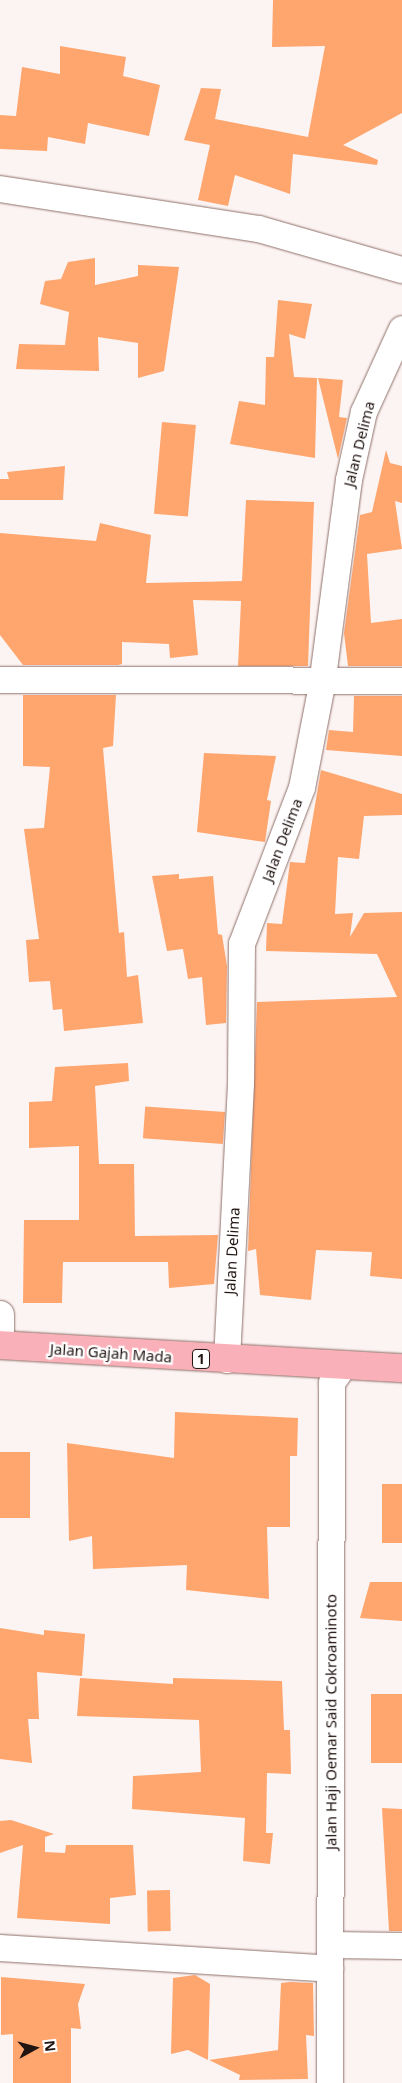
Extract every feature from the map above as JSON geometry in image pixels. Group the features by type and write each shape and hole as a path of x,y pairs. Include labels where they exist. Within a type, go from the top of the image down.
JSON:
{"highway":[{"name":"Jalan Gajah Mada","path":"0,1345 227,1360 402,1368"}],"main road":[{"path":"0,1315 0,1345"}],"street":[{"path":"0,189 259,229 402,270"},
{"name":"Jalan Delima","path":"227,1360 241,1084 242,944 302,788 322,684 348,480 364,412 402,329"},
{"path":"0,680 322,684 402,682"},
{"name":"Jalan Haji Oemar Said Cokroaminoto","path":"330,2083 332,1383 344,1366"},
{"path":"0,1948 330,1957 402,1946"}],"building":[{"path":"273,0 402,0 402,113 343,145 378,160 377,165 293,154 290,194 235,175 228,206 198,200 210,145 184,140 201,88 221,89 215,119 308,137 325,46 272,47"},
{"path":"60,46 126,57 123,76 160,85 149,136 88,123 85,144 48,137 47,151 0,149 0,115 16,116 22,67 60,74"},
{"path":"95,258 95,285 138,276 138,265 179,267 164,371 138,378 138,343 98,337 99,371 16,369 19,344 65,345 69,312 40,304 45,281 61,279 68,262"},
{"path":"278,300 312,304 305,339 289,334 294,377 317,378 315,458 230,444 239,401 265,405 266,357 274,357"},
{"path":"318,378 343,380 339,417 347,418 338,459"},
{"path":"162,422 196,425 188,517 154,514"},
{"path":"386,450 390,463 402,466 402,503 395,501 402,549 367,554 371,623 402,619 402,666 348,666 344,633 360,515 372,512"},
{"path":"65,466 63,500 0,500 0,479 9,479 7,472"},
{"path":"246,500 314,502 308,666 238,666 241,601 193,600 198,655 170,658 169,644 122,642 122,664 118,665 23,665 0,635 0,533 96,541 100,523 151,535 146,583 242,581"},
{"path":"23,695 116,695 113,746 103,748 119,933 124,932 127,977 138,975 143,1023 64,1031 62,1009 53,1010 50,981 29,982 26,940 39,939 24,829 44,828 50,767 23,766"},
{"path":"354,696 402,696 402,756 326,750 329,730 353,732"},
{"path":"204,753 276,756 267,800 271,801 265,842 197,832"},
{"path":"321,770 402,794 402,815 364,816 359,859 338,857 335,914 353,913 350,937 364,913 402,912 402,1279 370,1276 372,1252 316,1250 311,1300 260,1295 256,1249 248,1251 257,1002 397,997 377,954 266,951 267,923 282,924 290,862 305,863"},
{"path":"179,874 179,879 213,876 218,934 222,935 227,966 226,1023 206,1025 202,977 188,979 183,949 167,951 152,876"},
{"path":"128,1063 129,1081 95,1086 99,1164 134,1164 135,1236 218,1235 214,1284 169,1288 168,1262 63,1262 62,1303 23,1303 24,1220 79,1220 79,1146 29,1148 29,1102 52,1101 55,1067"},
{"path":"145,1106 225,1112 223,1144 143,1138"},
{"path":"175,1412 298,1418 297,1456 290,1456 290,1527 267,1527 269,1599 186,1590 187,1565 93,1569 92,1536 69,1541 67,1443 174,1458"},
{"path":"0,1452 30,1452 30,1518 0,1518"},
{"path":"382,1484 402,1484 402,1543 382,1543"},
{"path":"370,1582 402,1582 402,1621 360,1618"},
{"path":"0,1628 44,1635 44,1630 85,1634 82,1676 37,1672 39,1719 28,1719 32,1763 0,1759"},
{"path":"80,1678 173,1684 173,1678 282,1681 284,1730 290,1730 291,1774 267,1773 266,1833 273,1833 270,1864 243,1861 245,1818 132,1809 133,1776 201,1772 199,1720 77,1716"},
{"path":"371,1694 402,1694 402,1763 371,1763"},
{"path":"382,1808 402,1809 402,1931 389,1931"},
{"path":"11,1820 54,1834 45,1837 45,1852 65,1853 66,1845 133,1845 136,1895 110,1898 110,1924 17,1918 23,1845 0,1853 0,1821"},
{"path":"147,1890 170,1890 171,1931 148,1931"},
{"path":"195,1975 210,1984 208,2060 188,2050 171,2054 173,1978"},
{"path":"1,1977 85,1984 78,2004 81,2029 71,2028 71,2083 13,2083 13,2034 1,2035"},
{"path":"281,1983 313,1983 314,2036 306,2035 308,2079 239,2080 240,2075 209,2060 278,2050"}]}
